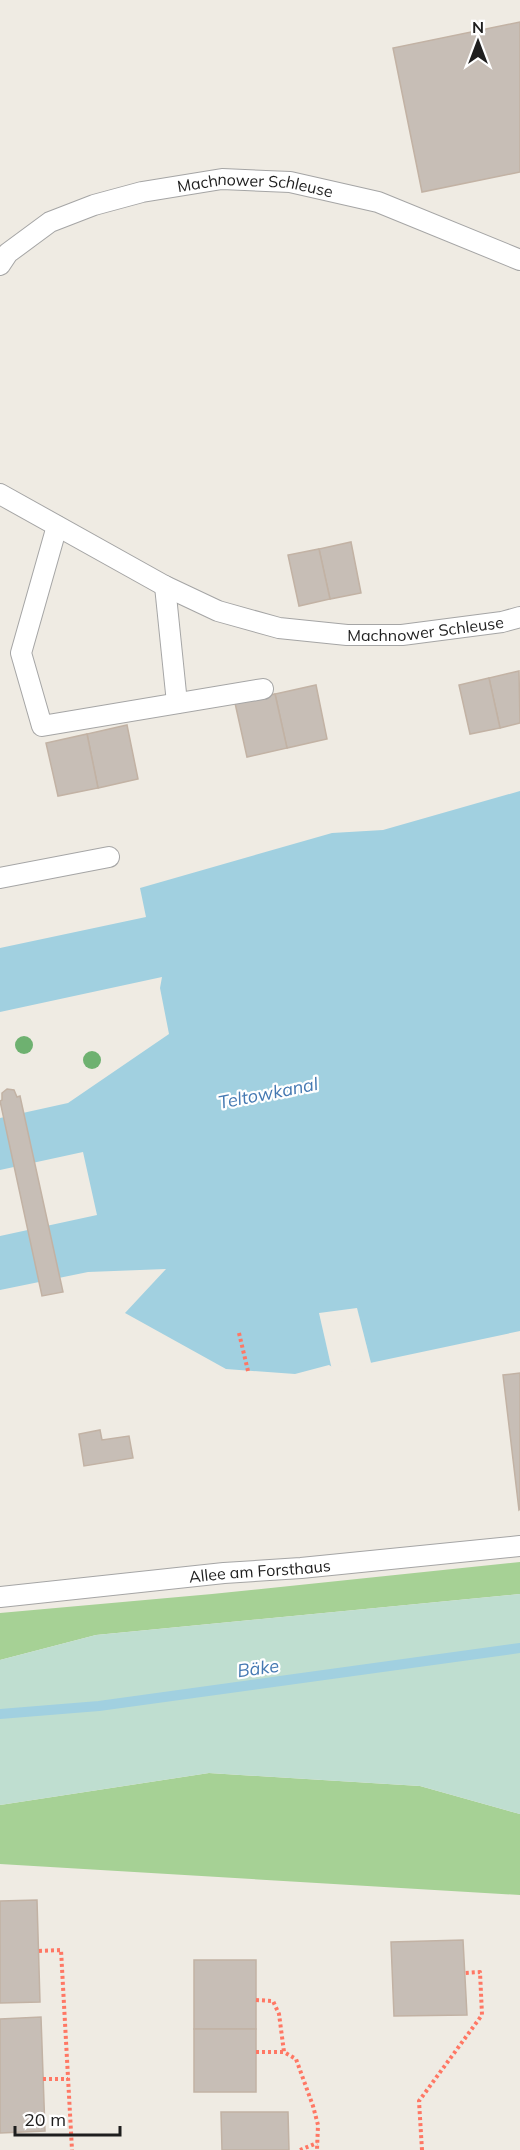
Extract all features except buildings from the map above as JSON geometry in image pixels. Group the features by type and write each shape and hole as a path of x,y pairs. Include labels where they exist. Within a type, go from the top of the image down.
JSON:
{"lane":[{"name":"Machnower Schleuse","path":"0,265 8,253 50,222 94,205 142,192 222,179 290,182 378,201 520,260"},
{"name":"Machnower Schleuse","path":"0,494 165,586 218,611 268,625 347,635 402,635 502,622 520,617"},
{"path":"57,526 21,653 42,726 263,689"},
{"path":"165,586 177,703"},
{"path":"0,878 109,857"},
{"name":"Allee am Forsthaus","path":"0,1597 224,1573 301,1568 520,1546"}],"path":[{"path":"239,1333 248,1371"},
{"path":"39,1951 61,1950 72,2150"},
{"path":"422,2150 419,2101 482,2015 480,1972 464,1973"},
{"path":"256,2000 273,2001 279,2014 284,2052"},
{"path":"256,2052 284,2052 296,2059 314,2106 318,2125 317,2150"},
{"path":"43,2079 68,2079"},
{"path":"300,2150 317,2143"}],"green space":[{"path":"520,1562 520,1594 96,1635 0,1660 0,1613"},
{"path":"520,1594 520,1814 420,1786 209,1773 0,1805 0,1660 96,1635"},
{"path":"209,1773 420,1786 520,1814 520,1895 0,1864 0,1805"}],"water":[{"name":"Teltowkanal","path":"520,791 520,1331 337,1370 329,1365 295,1374 226,1369 125,1313 166,1269 88,1272 0,1290 0,1236 97,1215 83,1152 0,1170 0,1118 68,1103 169,1034 160,988 162,977 0,1012 0,948 146,917 140,888 332,833 383,830"}],"pier":[{"path":"357,1308 372,1367 336,1372 332,1370 319,1313"}],"waterway":[{"name":"Bäke","path":"0,1714 99,1706 520,1648"}]}
